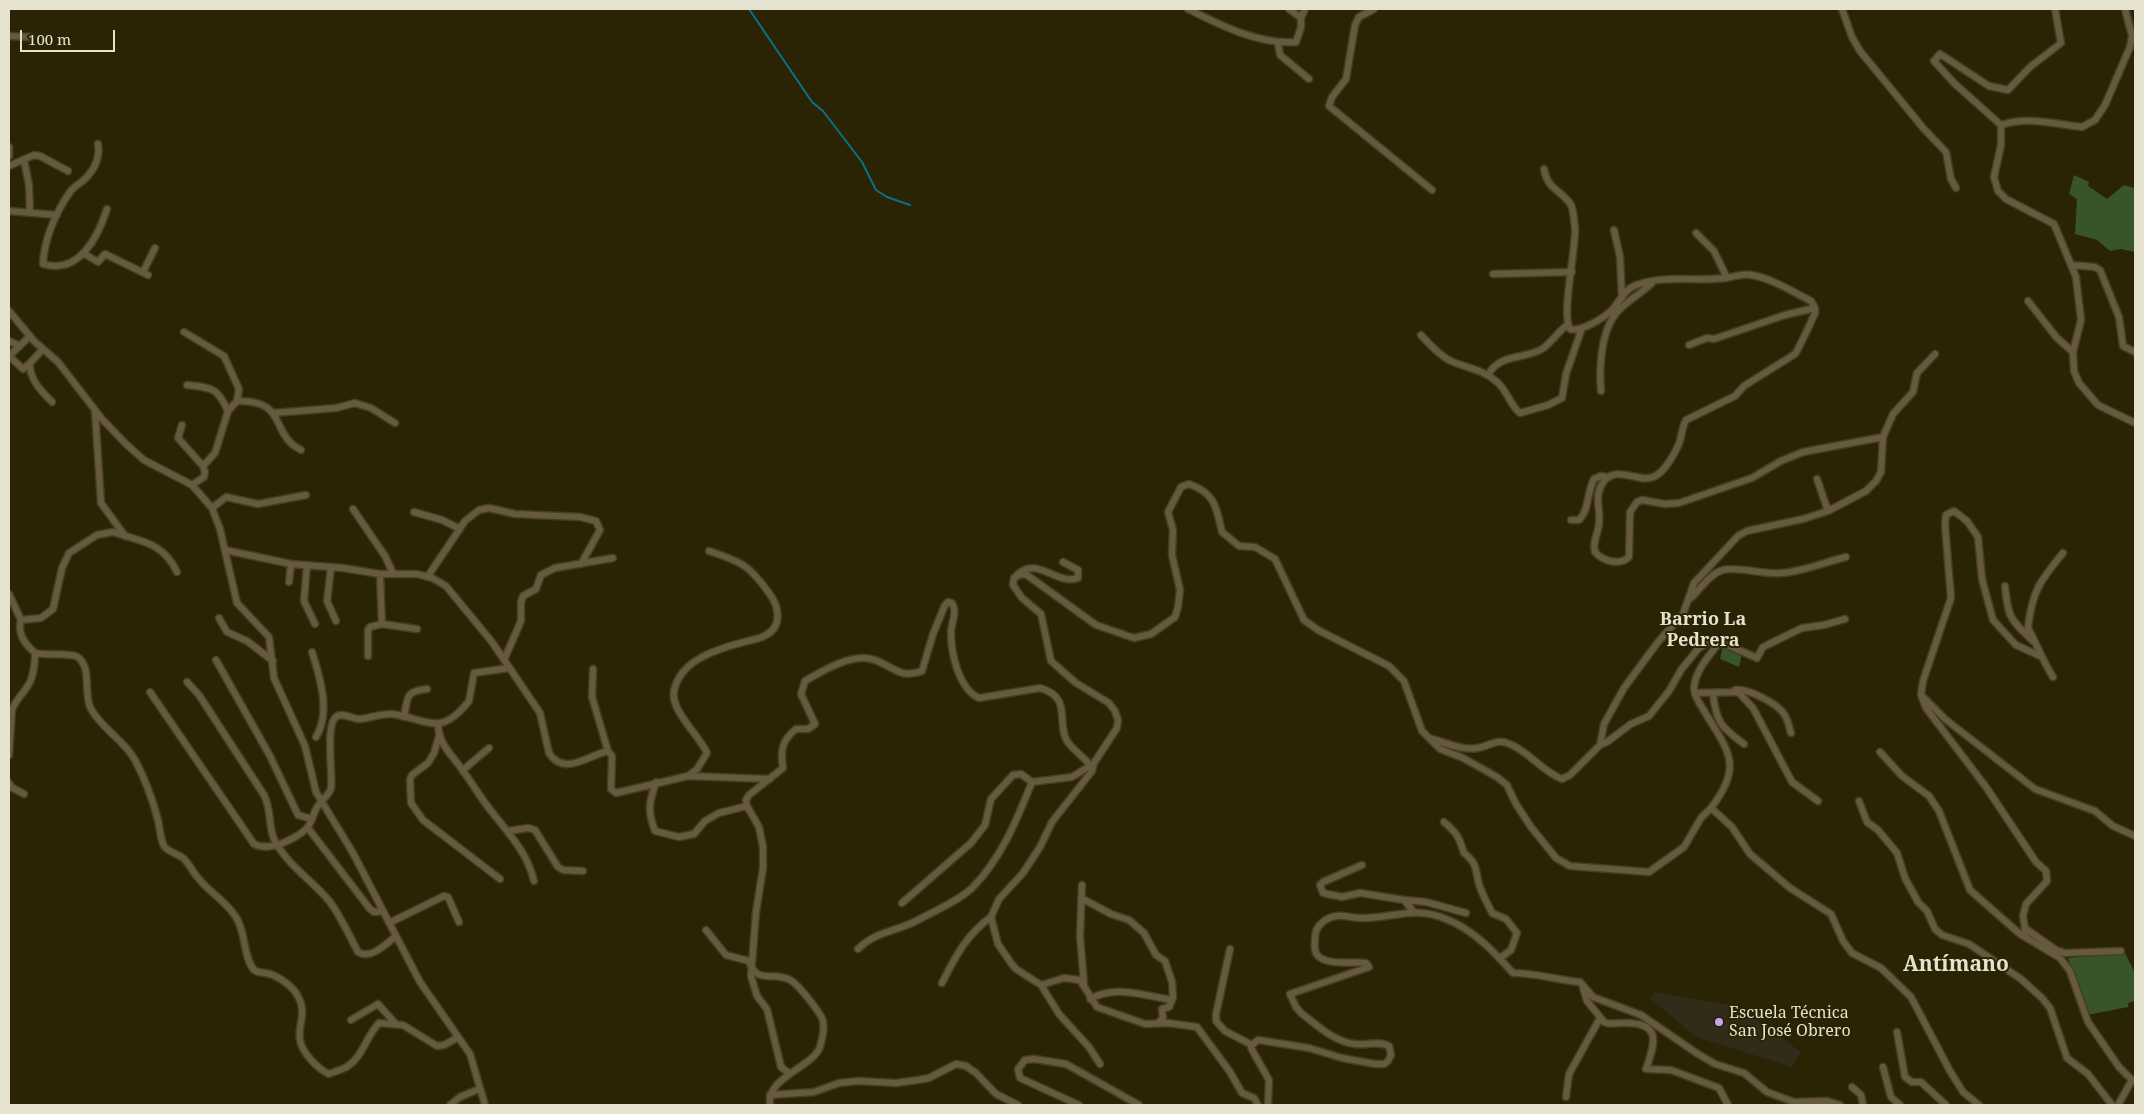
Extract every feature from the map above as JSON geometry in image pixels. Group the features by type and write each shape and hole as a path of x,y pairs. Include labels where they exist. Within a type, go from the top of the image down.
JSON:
{"street":[{"path":"1188,9 1227,28 1278,43 1296,42 1305,9"},
{"path":"1289,9 1301,18"},
{"path":"1374,9 1359,17 1355,26 1346,79 1332,97 1329,106 1432,190"},
{"path":"1842,9 1852,37 1860,51 1924,129 1946,152 1951,179 1956,188"},
{"path":"2055,9 2061,44 2030,67 2008,90 1989,86 1940,54 1934,61 1954,83 2001,125 2001,145 1994,177 1998,191 2006,198 2054,224 2076,277 2080,305 2081,320 2073,352 2074,371 2086,392 2098,406 2135,423"},
{"path":"2001,125 2014,121 2046,120 2082,127 2095,120 2105,105 2130,47 2132,36 2125,9"},
{"path":"9,36 32,37"},
{"path":"1278,43 1280,55 1309,78"},
{"path":"98,144 100,156 86,178 72,190 57,215 44,246 43,264 51,267 66,266 83,253 95,239 107,209"},
{"path":"9,146 9,156"},
{"path":"9,166 34,155 40,156 68,171"},
{"path":"24,160 29,185 30,212"},
{"path":"1544,169 1549,185 1571,205 1573,212 1574,252 1567,308 1567,325 1570,329 1582,328 1611,311 1627,290 1634,286 1677,278 1727,278 1743,274 1769,280 1811,302 1815,308 1815,315 1805,331 1800,348 1795,354 1744,386 1736,396 1686,420 1678,446 1657,475 1650,478 1618,474 1607,478 1600,476 1594,479 1588,494 1584,516 1579,520 1571,520"},
{"path":"9,211 57,215"},
{"path":"1614,230 1620,257 1622,298"},
{"path":"1696,233 1709,244 1727,278"},
{"path":"83,253 98,262 105,254 146,273 156,248"},
{"path":"2071,265 2095,267 2100,270 2119,317 2123,346 2135,352"},
{"path":"1493,274 1524,275 1572,272"},
{"path":"1602,391 1601,368 1608,327 1615,315 1640,295 1652,282"},
{"path":"1634,286 1640,295"},
{"path":"2028,301 2056,338 2073,352"},
{"path":"1689,345 1707,338 1714,340 1786,314 1815,308"},
{"path":"9,311 30,336 58,362 106,424 144,460 192,485 212,508 226,550 237,603 270,636 277,687 294,716 306,746 316,792 353,854 420,982 470,1054 485,1105"},
{"path":"1488,375 1499,362 1530,354 1544,348 1553,336 1567,325"},
{"path":"1421,335 1449,360 1488,375 1508,393 1516,411 1520,413 1548,405 1562,398 1566,374 1582,328"},
{"path":"184,332 224,356 239,389 237,401 228,411 215,453 203,466"},
{"path":"30,336 9,356 23,369 43,349"},
{"path":"9,341 20,346"},
{"path":"1600,745 1604,724 1624,688 1658,642 1683,614 1694,583 1738,536 1747,531 1803,519 1828,511 1854,499 1876,480 1881,472 1883,437 1892,414 1912,392 1918,373 1935,354"},
{"path":"30,363 31,374 36,383 52,402"},
{"path":"187,385 214,390 221,395 228,411"},
{"path":"237,401 260,403 274,413 288,440 301,450"},
{"path":"274,413 336,408 355,403 371,408 395,423"},
{"path":"95,410 101,504 125,536"},
{"path":"182,425 178,438 203,466 205,472 204,477 192,485"},
{"path":"1607,478 1598,493 1599,522 1593,547 1600,558 1619,562 1629,556 1630,512 1637,502 1642,500 1665,504 1679,502 1752,478 1782,461 1803,452 1883,437"},
{"path":"1817,479 1828,511"},
{"path":"1014,578 1021,574 1027,575 1096,625 1134,638 1151,634 1175,617 1178,606 1180,590 1172,555 1173,530 1168,512 1181,487 1189,484 1201,488 1215,503 1222,532 1239,546 1255,547 1275,559 1304,620 1318,630 1389,666 1404,681 1422,731 1428,738 1448,754 1463,758 1497,777 1507,785 1531,827 1556,858 1570,866 1649,872 1684,847 1727,786 1730,770 1728,755 1721,738 1694,693 1697,676 1720,642"},
{"path":"212,508 226,497 258,504 306,494"},
{"path":"428,576 465,522 480,510 489,508 515,514 589,518 596,522 600,530 581,564"},
{"path":"353,509 385,556 393,574"},
{"path":"2040,656 2016,645 1993,620 1982,578 1978,537 1967,521 1954,511 1950,512 1946,515 1945,525 1950,598 1926,670 1921,695 1926,708 1986,787 2036,862 2046,871 2047,881 2026,904 2022,916 2026,933 2060,958 2066,966 2088,1022 2114,1060 2132,1080 2118,1105"},
{"path":"414,512 442,520 460,529"},
{"path":"21,620 41,618 53,609 62,568 69,553 106,532 161,548 171,559 177,572"},
{"path":"226,550 291,564 380,574 428,576 446,586 504,660 540,713 549,753 552,758 558,763 571,764 608,751"},
{"path":"688,776 697,769 707,754 703,744 675,706 673,693 678,675 699,659 716,650 766,636 775,627 778,613 775,600 753,571 734,560 709,551"},
{"path":"2054,677 2040,656 2038,646 2028,628 2033,601 2047,571 2063,553"},
{"path":"1688,600 1710,578 1722,570 1736,569 1766,574 1784,573 1846,557"},
{"path":"504,660 521,621 521,602 523,596 536,589 541,575 546,571 613,558"},
{"path":"902,903 970,843 985,826 991,799 1013,774 1021,774 1032,782 1072,777 1092,764 1117,728 1118,720 1109,703 1076,683 1051,661 1042,614 1022,598 1013,585 1014,578 1024,569 1033,568 1069,580 1078,578 1078,570 1063,562"},
{"path":"289,582 291,564"},
{"path":"307,565 304,601 315,624"},
{"path":"331,567 327,601 336,621"},
{"path":"380,574 382,624"},
{"path":"2005,586 2009,617 2038,646"},
{"path":"9,594 21,620 20,635 35,653 57,656 70,653 78,657 83,663 90,707 114,738 125,746 135,761 158,819 163,844 167,850 184,858 198,879 209,891 223,900 236,916 243,930 250,963 255,970 292,987 303,1010 300,1043 318,1068 329,1074 348,1067 356,1059 372,1030 379,1023 403,1025 437,1046 444,1045 458,1038"},
{"path":"752,970 756,912 762,868 762,847 759,827 747,806 746,800 749,795 783,768 781,748 786,736 796,729 808,729 814,724 801,694 805,681 822,671 855,659 871,659 900,674 912,674 922,671 933,634 948,602 952,603 955,613 951,631 952,647 964,686 969,694 978,698 1040,688 1048,690 1054,695 1062,710 1066,740 1092,764 1092,771 1052,822 1040,847 1023,873 999,899 991,916 975,928 954,960 942,984"},
{"path":"219,618 227,632 247,641 273,661"},
{"path":"1428,738 1464,748 1478,748 1500,741 1510,743 1552,775 1562,779 1570,775 1600,745 1631,724 1649,716 1670,691 1681,670 1698,649 1711,640 1757,658 1763,647 1802,628 1845,619"},
{"path":"368,656 368,630 370,627 382,624 417,629"},
{"path":"312,652 323,702 322,725 316,736"},
{"path":"9,755 12,710 14,703 29,683 34,668 35,653"},
{"path":"216,660 270,756 298,815 312,819"},
{"path":"150,692 254,844 265,847 278,844 308,828 331,790 329,745 333,720 336,716 341,715 364,719 390,714 431,725 438,724 445,722 469,701 472,694 472,676 476,671 509,668"},
{"path":"593,669 592,697 596,719 608,746 608,751 612,756 610,783 611,789 616,793 656,782 688,776 770,779"},
{"path":"187,682 199,695 264,795 271,815 272,831 278,844 329,901 358,952 368,954 380,949 396,936"},
{"path":"404,717 409,693 412,690 427,689"},
{"path":"1729,692 1740,689 1771,703 1784,714 1791,733"},
{"path":"1694,693 1738,692 1753,708 1792,782 1818,801"},
{"path":"1714,694 1719,722 1724,729 1744,744"},
{"path":"1921,695 1945,719 2035,788 2095,811 2113,826 2135,836"},
{"path":"438,724 439,736 444,748 463,770 491,812 508,831 524,854 534,881"},
{"path":"439,736 434,753 428,763 412,775 410,779 410,803 423,820 500,879"},
{"path":"463,770 490,748"},
{"path":"1880,752 1902,776 1929,796 1939,811 1970,890 1995,915 2056,950 2065,953 2121,951"},
{"path":"656,782 650,802 649,816 655,831 679,837 694,834 704,821 719,813 747,806"},
{"path":"858,949 869,938 914,922 960,897 972,887 1009,840 1032,782"},
{"path":"9,783 11,787 24,794"},
{"path":"1859,802 1867,822 1878,830 1897,853 1904,878 1918,902 1927,911 1935,929 1942,935 1968,944 2021,979 2042,998 2050,1008 2067,1058 2088,1074 2112,1105"},
{"path":"1711,808 1732,827 1750,854 1790,888 1831,914 1843,941 1852,953 1881,968 1911,997 1959,1085 1973,1102 1979,1105"},
{"path":"1444,822 1455,831 1462,842 1464,853 1473,860 1478,873 1479,885 1492,913 1506,918 1517,933 1511,950 1500,958"},
{"path":"308,828 370,910 374,912 383,911"},
{"path":"508,831 528,828 535,830 558,867 563,870 583,871"},
{"path":"1362,864 1323,882 1320,885 1324,893 1342,897 1360,893 1426,902 1466,913"},
{"path":"1082,885 1080,936 1085,988"},
{"path":"389,923 444,896 448,897 459,922"},
{"path":"1081,898 1111,914 1129,920 1144,933 1156,955 1165,961 1174,990 1169,1007 1162,1009 1163,1018 1158,1023"},
{"path":"1404,900 1413,911"},
{"path":"1252,1045 1254,1042 1262,1040 1309,1048 1342,1058 1375,1064 1384,1064 1388,1061 1391,1055 1389,1046 1382,1043 1356,1045 1337,1039 1301,1013 1296,1008 1290,994 1369,967 1366,963 1326,960 1318,956 1315,950 1315,932 1320,924 1337,916 1361,918 1413,911 1446,919 1472,933 1500,958 1513,973 1530,973 1560,981 1580,982 1594,997 1641,1015 1715,1064 1744,1073 1767,1092 1794,1102 1827,1101 1840,1105"},
{"path":"991,916 998,944 1010,963 1041,985 1059,1014 1089,1047 1100,1064"},
{"path":"706,930 726,954 749,961 757,996 767,1010 780,1067 789,1073"},
{"path":"1230,949 1216,1021 1225,1030 1252,1045"},
{"path":"752,970 766,976 788,978 802,987 823,1019 824,1033 816,1055 789,1073 770,1095 770,1105"},
{"path":"1041,985 1070,978 1083,982 1090,1000 1097,1007 1145,1024 1158,1023 1197,1027 1230,1072 1242,1093 1254,1098 1258,1105"},
{"path":"1580,982 1587,1001 1600,1018 1608,1024 1644,1024 1651,1029 1655,1037 1646,1068 1664,1068 1713,1085 1724,1093 1728,1105"},
{"path":"1090,1000 1098,995 1126,991 1171,1000"},
{"path":"351,1020 378,1004 395,1023"},
{"path":"1566,1097 1569,1074 1600,1018"},
{"path":"1897,1032 1905,1077 1912,1082 1922,1082 1946,1105"},
{"path":"1252,1045 1253,1052 1269,1080 1268,1105"},
{"path":"1079,1105 1020,1078 1018,1069 1022,1063 1034,1058 1066,1064 1139,1105"},
{"path":"770,1095 814,1092 839,1083 858,1081 896,1083 918,1080 929,1078 956,1064 966,1066 976,1073 1000,1097 1018,1105"},
{"path":"1883,1067 1891,1097 1900,1105"},
{"path":"1852,1087 1861,1095 1863,1105"},
{"path":"450,1105 460,1097 479,1089"},
{"path":"996,1105 1000,1097"}],"shaded area":[{"name":"Escuela Técnica San José Obrero","path":"1655,992 1739,1007 1801,1052 1792,1067 1696,1037 1650,998"}],"green space":[{"path":"2074,175 2089,182 2088,186 2107,199 2124,185 2135,188 2135,252 2121,249 2110,251 2097,240 2075,234 2077,199 2069,194"},
{"path":"1723,645 1742,653 1739,667 1720,659"},
{"path":"2125,953 2135,973 2135,1001 2128,1003 2128,1007 2087,1015 2068,958"}],"waterway":[{"path":"749,9 812,102 823,111 862,162 876,190 887,197 910,205"}],"place":[{"name":"Escuela Técnica San José Obrero","path":"1719,1022"}],"district":[{"name":"Barrio La Pedrera","path":"1703,630"},
{"name":"Antímano","path":"1956,965"}]}
